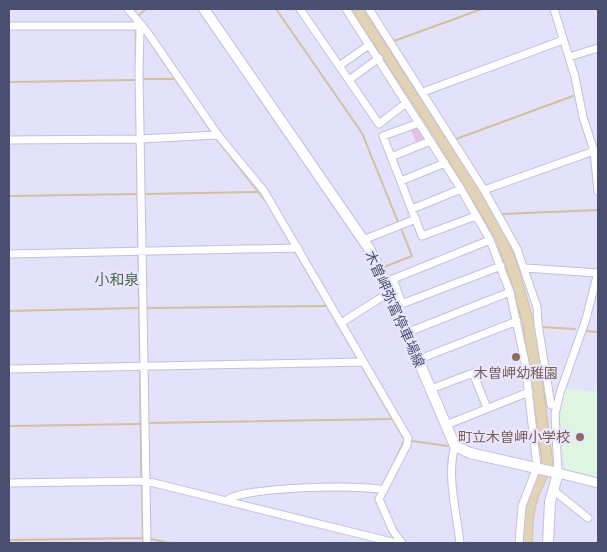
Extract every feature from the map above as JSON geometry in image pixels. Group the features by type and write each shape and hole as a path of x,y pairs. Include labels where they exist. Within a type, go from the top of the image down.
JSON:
{"main road":[{"name":"木曽岬弥富停車場線","path":"204,9 282,125 363,240 392,290 406,333 455,446"},
{"path":"455,446 470,453 556,472 550,502 548,543"}],"street":[{"path":"9,483 146,481 396,543 401,542 393,531 380,499 409,441 361,363 341,323 295,249 264,191 215,135 128,9"},
{"path":"300,9 379,124 406,103"},
{"path":"346,9 461,189 490,240 510,292 529,392 538,468 522,506 520,543"},
{"path":"369,9 484,190 517,249 537,307 551,405 557,406"},
{"path":"554,9 575,77 582,117 597,161 598,191"},
{"path":"9,26 139,26"},
{"path":"139,26 138,139 147,543"},
{"path":"423,92 563,40"},
{"path":"339,66 369,45"},
{"path":"569,57 598,48"},
{"path":"349,80 379,58"},
{"path":"419,123 383,136 422,236 476,216"},
{"path":"9,140 138,139 215,135"},
{"path":"391,157 430,141"},
{"path":"484,190 594,151"},
{"path":"401,181 444,163"},
{"path":"412,209 461,189"},
{"path":"363,240 416,219"},
{"path":"341,323 392,290 393,280 490,240"},
{"path":"9,254 295,249"},
{"path":"398,305 501,266"},
{"path":"525,268 598,273 586,319 555,414 556,472 598,483"},
{"path":"406,333 510,292"},
{"path":"417,360 517,321"},
{"path":"9,369 361,363"},
{"path":"431,389 473,373 487,408"},
{"path":"446,425 529,392"},
{"path":"455,446 451,468 460,543"},
{"path":"227,500 240,494 310,487 384,490"},
{"path":"553,490 588,518"}],"shaded area":[{"path":"123,9 126,9 134,20"},
{"path":"351,9 363,9 482,194 516,259 536,330 553,464 536,505 532,543 523,543 525,506 542,462 523,325 511,281 496,240 478,209 432,133"},
{"path":"135,21 261,192 406,440 383,486 404,440 267,204 215,138 139,27 136,27 141,478"},
{"path":"418,126 426,139 417,144 410,128"},
{"name":"町立木曽岬小学校","path":"598,376 598,479 566,470 563,460 559,415 565,388 595,392"}],"waterway":[{"path":"139,15 146,9"},
{"path":"276,9 362,133 398,222"},
{"path":"394,41 482,9"},
{"path":"143,79 175,79"},
{"path":"9,82 135,80"},
{"path":"456,139 573,96"},
{"path":"144,194 259,192"},
{"path":"9,196 137,194"},
{"path":"503,214 598,210 598,213"},
{"path":"386,271 384,267 412,256 401,228"},
{"path":"146,308 326,306"},
{"path":"9,311 139,308"},
{"path":"542,327 575,329"},
{"path":"586,331 598,332"},
{"path":"147,423 391,419"},
{"path":"9,426 141,424"},
{"path":"412,441 448,446"},
{"path":"142,483 143,543"},
{"path":"389,531 395,539"},
{"path":"9,540 143,538"},
{"path":"151,539 169,543"}],"place":[{"name":"木曽岬幼稚園","path":"516,357"},
{"name":"町立木曽岬小学校","path":"580,437"}],"district":[{"name":"小和泉","path":"117,280"}]}
